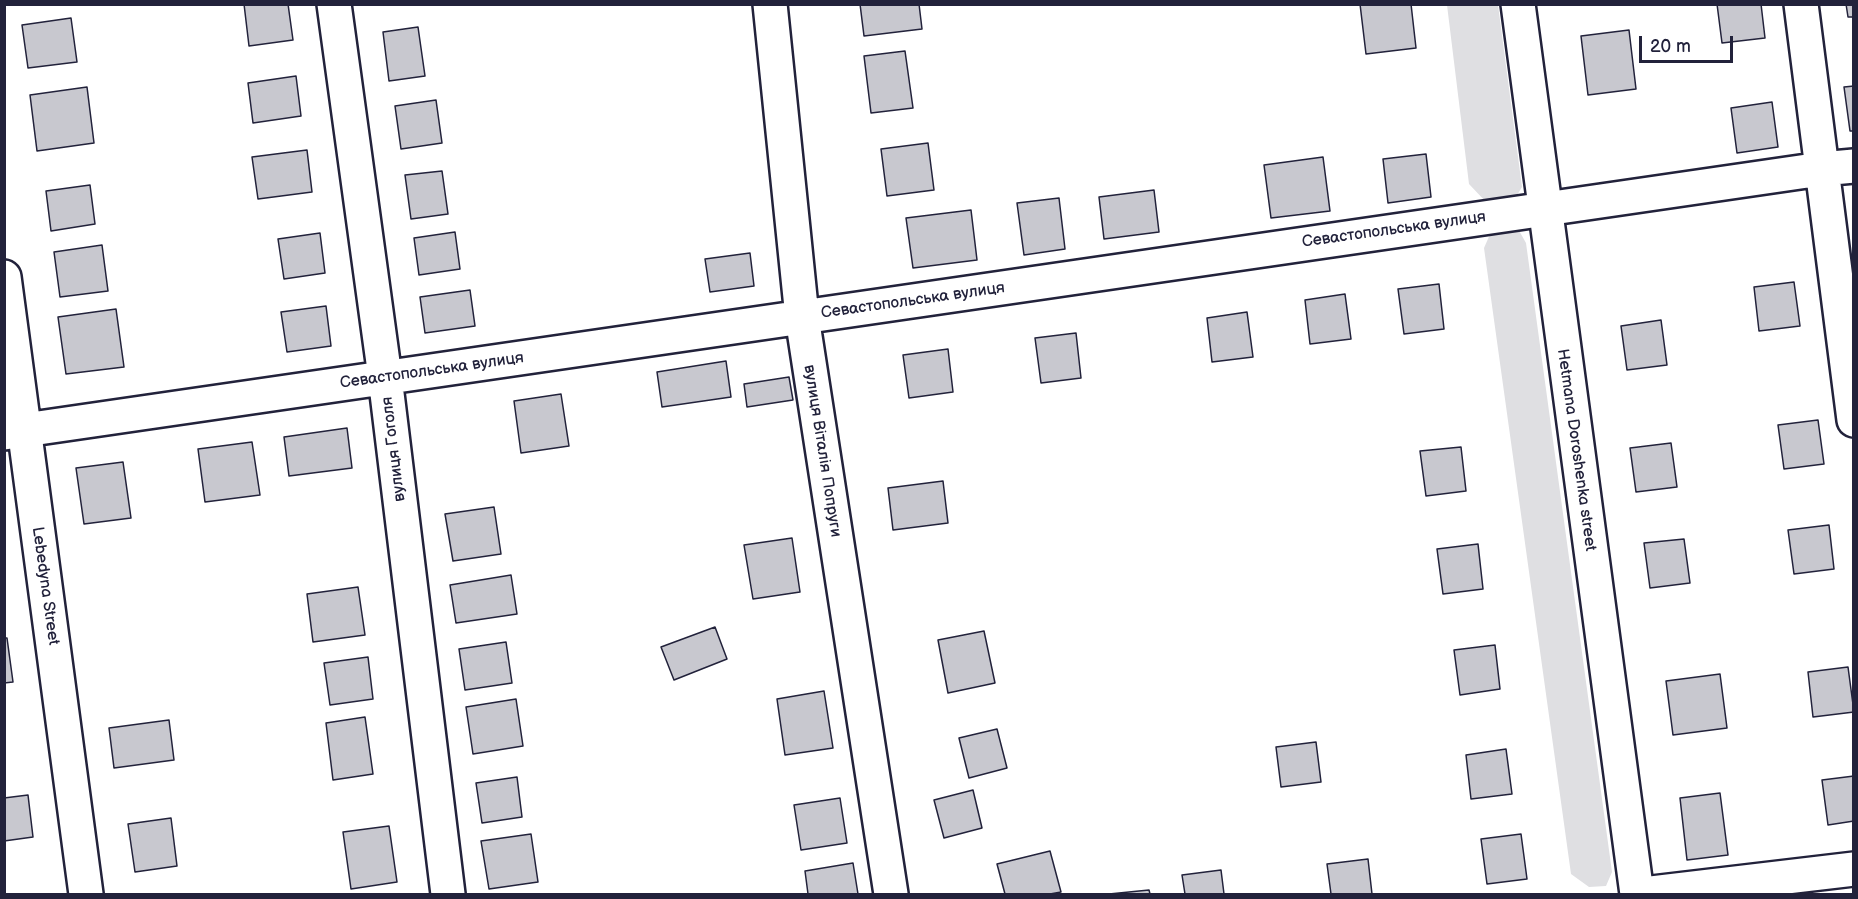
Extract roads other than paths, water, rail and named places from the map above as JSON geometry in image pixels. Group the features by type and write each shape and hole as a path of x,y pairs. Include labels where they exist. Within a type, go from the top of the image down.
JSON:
{"street":[{"name":"вулиця Гоголя","path":"334,4 385,377 448,894"},
{"name":"вулиця Віталія Попруги","path":"770,4 802,317 891,894"},
{"name":"Hetmana Doroshenka street","path":"1518,4 1543,208 1637,894"},
{"path":"1802,4 1854,420"},
{"name":"Севастопольська вулиця","path":"14,432 1543,208 1854,166"},
{"name":"Lebedyna Street","path":"4,277 14,432 86,894"},
{"path":"1643,894 1854,869"}]}
